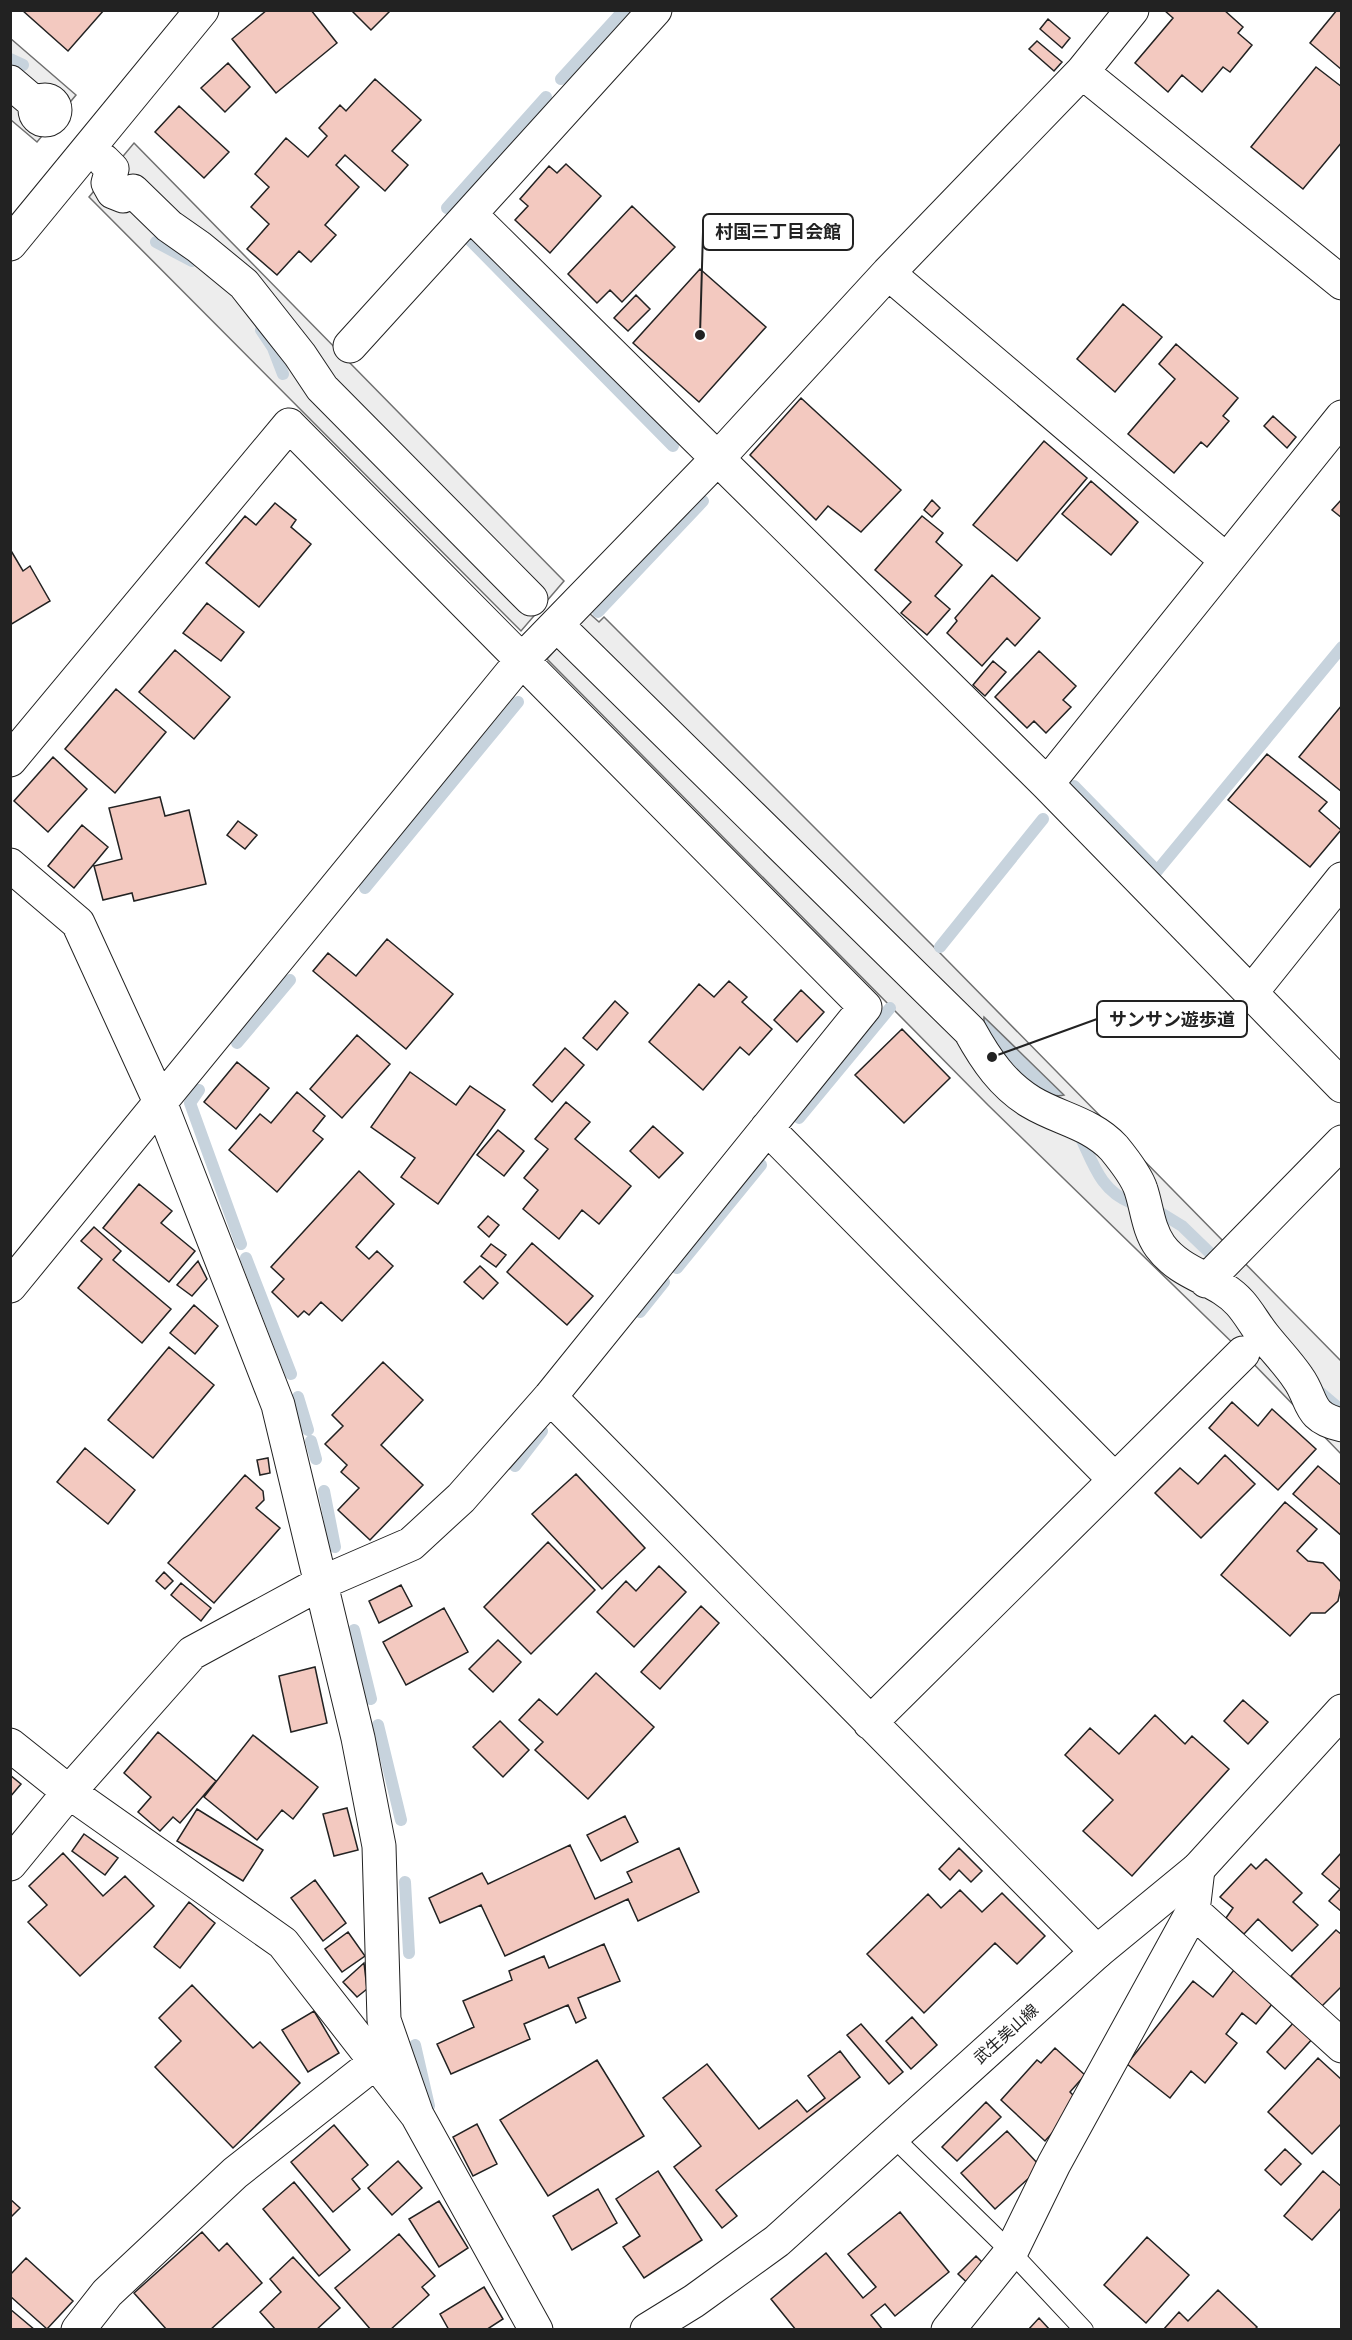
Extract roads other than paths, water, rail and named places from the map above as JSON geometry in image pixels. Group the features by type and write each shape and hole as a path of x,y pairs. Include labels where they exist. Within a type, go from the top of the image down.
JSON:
{"street":[{"path":"10,244 202,10"},
{"path":"350,346 655,10"},
{"path":"10,1286 522,660 718,458 888,273 1082,72 1132,10"},
{"path":"1082,72 1341,283"},
{"path":"10,81 53,116"},
{"path":"116,174 169,226 244,284 300,354 322,388 531,599"},
{"path":"470,214 1047,784 1341,1086"},
{"path":"888,273 1226,560"},
{"path":"1047,784 1341,417"},
{"path":"10,760 289,425 865,1007 550,1397 461,1498 411,1544 321,1583 192,1653 69,1792 10,1864"},
{"path":"568,636 970,1031 988,1062 1004,1082 1032,1103 1093,1130 1114,1148 1140,1187 1150,1225 1159,1245 1179,1266 1222,1288 1240,1302 1262,1335 1300,1380 1306,1398 1316,1412 1330,1423 1341,1425"},
{"path":"10,865 78,922 160,1102 278,1405 358,1738 379,1846 384,2020 417,2115"},
{"path":"1250,994 1341,879"},
{"path":"767,1128 1114,1479"},
{"path":"1206,1281 1341,1142"},
{"path":"870,1723 1114,1479 1244,1353"},
{"path":"550,1397 1097,1952"},
{"name":"武生美山線","path":"646,2330 694,2301 777,2241 1097,1952 1198,1869 1341,1711"},
{"path":"10,1745 69,1792 283,1942 417,2115 536,2330"},
{"path":"948,2330 1011,2252 1054,2164 1193,1911 1198,1869"},
{"path":"1193,1911 1341,2046"},
{"path":"78,2330 107,2293 236,2173 377,2061"}],"lane":[{"path":"893,2137 1011,2252 1084,2330"}],"waterway":[{"path":"561,79 624,10"},
{"path":"10,59 23,65"},
{"path":"447,208 546,97"},
{"path":"465,235 673,446"},
{"path":"156,242 192,261"},
{"path":"261,330 273,348 283,374"},
{"path":"598,612 703,501"},
{"path":"1074,786 1157,871 1342,647"},
{"path":"365,888 518,702"},
{"path":"940,947 1043,819"},
{"path":"237,1043 290,980"},
{"path":"799,1118 890,1008"},
{"path":"199,1090 190,1103 241,1244"},
{"path":"1081,1138 1106,1185 1132,1203"},
{"path":"677,1268 761,1165"},
{"path":"1151,1207 1182,1226 1213,1256"},
{"path":"246,1258 291,1374"},
{"path":"640,1312 664,1282"},
{"path":"1315,1388 1342,1411"},
{"path":"298,1397 308,1430"},
{"path":"515,1466 542,1431"},
{"path":"311,1441 316,1459"},
{"path":"324,1491 335,1547"},
{"path":"354,1630 371,1699"},
{"path":"378,1725 401,1820"},
{"path":"405,1882 409,1953"},
{"path":"415,2045 429,2106"}],"place":[{"name":"村国三丁目会館","path":"700,335"},
{"name":"サンサン遊歩道","path":"992,1057"}]}
